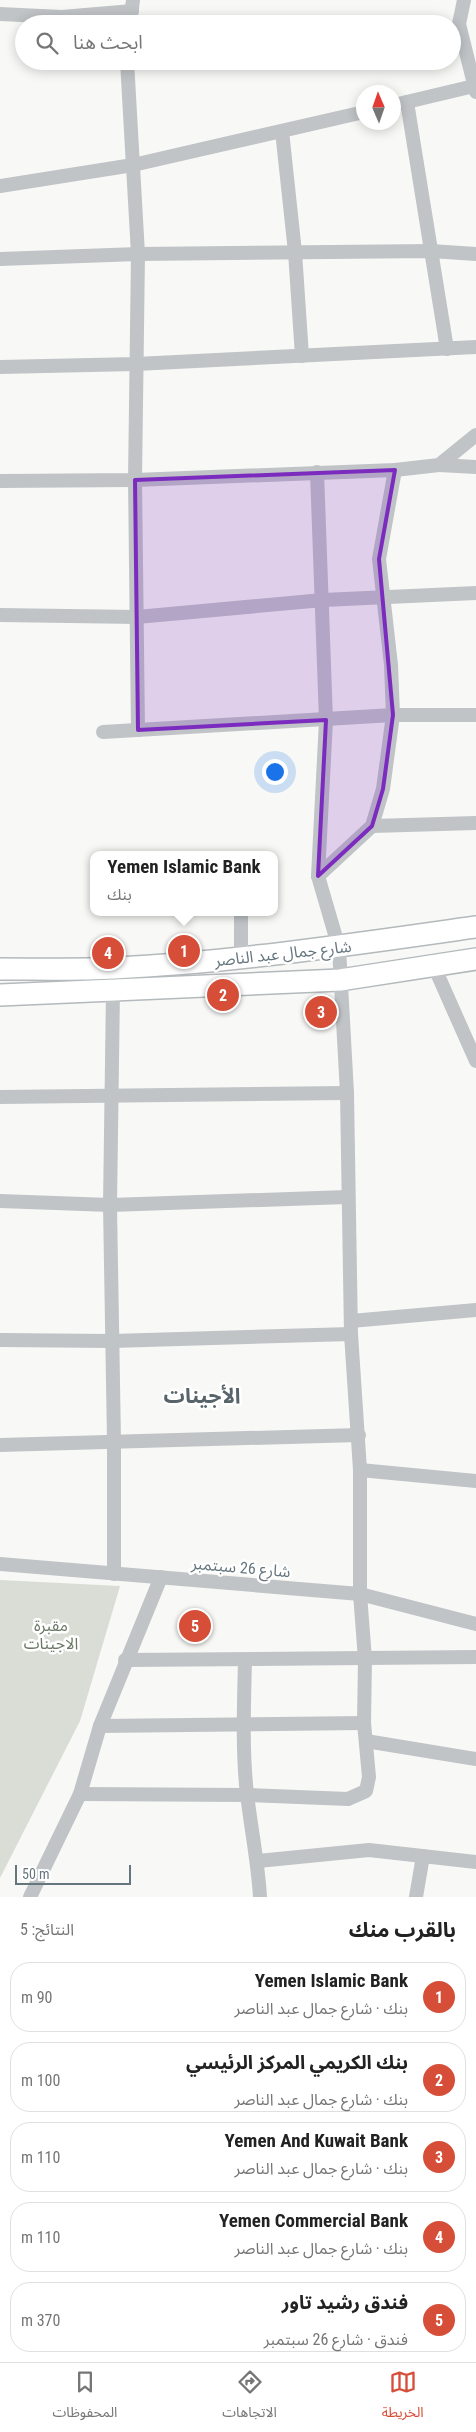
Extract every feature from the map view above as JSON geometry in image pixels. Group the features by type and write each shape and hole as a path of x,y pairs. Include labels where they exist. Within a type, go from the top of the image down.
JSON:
{"main road":[{"name":"شارع جمال عبد الناصر","path":"0,969 113,968 241,958 339,948 476,927"},
{"name":"شارع جمال عبد الناصر","path":"0,995 340,980 433,964 476,959"}],"street":[{"path":"460,15 464,0"},
{"path":"85,15 132,11"},
{"path":"0,14 21,15"},
{"path":"401,103 475,89 461,35"},
{"path":"128,70 138,254 135,480 138,730"},
{"path":"401,108 431,251 447,349"},
{"path":"0,186 133,165 356,114"},
{"path":"282,130 295,252 302,356"},
{"path":"0,259 138,254 295,252 431,251 476,254"},
{"path":"0,367 136,364 476,347"},
{"path":"438,465 476,435"},
{"path":"0,481 135,480 395,470 438,465 476,467"},
{"path":"318,876 372,826 383,789 393,715 391,665 379,559 395,470"},
{"path":"80,1794 247,1794 348,1799 366,1791 369,1778 364,1723 364,1659 360,1594 359,1434 351,1328 346,1094 339,948 318,876 326,720 323,600 316,472"},
{"path":"0,615 137,617 323,600 476,593"},
{"path":"103,732 393,715 476,715"},
{"path":"372,826 476,823"},
{"path":"241,916 241,958"},
{"path":"433,964 476,1061"},
{"path":"112,990 110,1205 114,1574"},
{"path":"0,1097 111,1094 346,1094"},
{"path":"0,1201 110,1205 347,1197"},
{"path":"0,1340 112,1341 351,1328 476,1310"},
{"path":"0,1445 114,1440 359,1434"},
{"path":"360,1470 476,1481"},
{"name":"شارع 26 سبتمبر","path":"0,1564 360,1594 476,1624"},
{"path":"30,1897 80,1794 100,1726 125,1660 161,1577"},
{"path":"125,1660 476,1657"},
{"path":"245,1660 244,1724 247,1794 258,1861 260,1897"},
{"path":"100,1726 364,1723"},
{"path":"366,1741 476,1760"},
{"path":"258,1861 370,1850 476,1862"},
{"path":"416,1897 423,1856"}],"highlighted area":[{"path":"395,470 379,559 393,715 383,789 372,826 318,876 326,720 138,730 135,480"}],"green space":[{"name":"مقبرة الاجينات","path":"0,1580 120,1586 80,1721 0,1878"}],"place":[{"name":"Yemen Islamic Bank","path":"184,951"},
{"name":"Yemen Commercial Bank","path":"108,953"},
{"name":"بنك الكريمي المركز الرئيسي","path":"223,995"},
{"name":"Yemen And Kuwait Bank","path":"321,1012"},
{"name":"فندق رشيد تاور","path":"195,1626"}],"district":[{"name":"الأجينات","path":"202,1396"}]}
